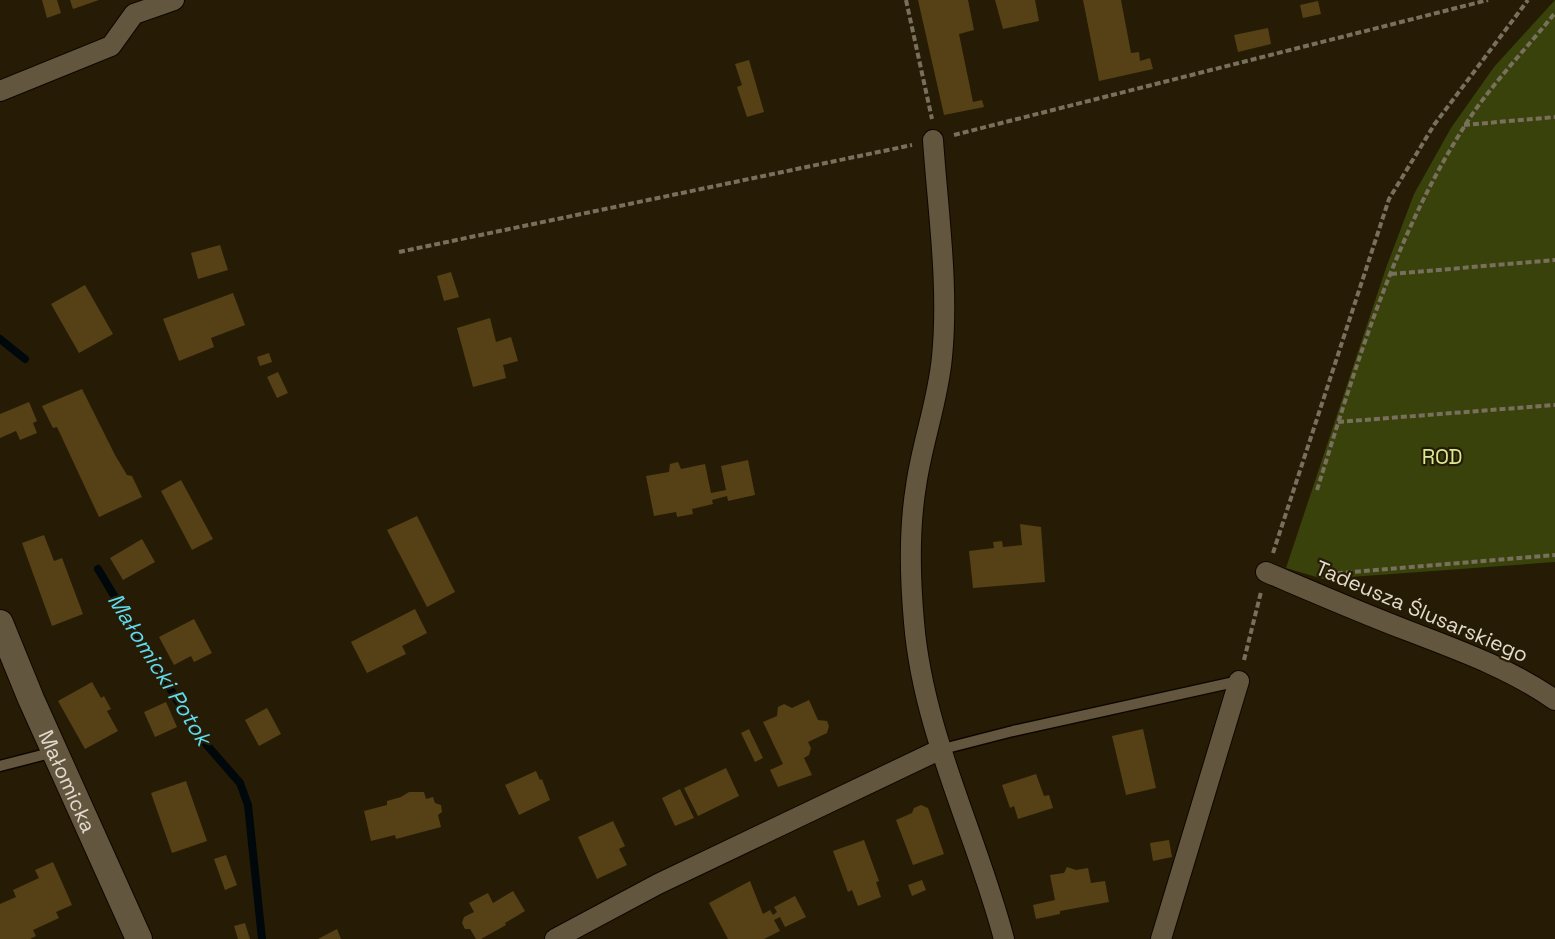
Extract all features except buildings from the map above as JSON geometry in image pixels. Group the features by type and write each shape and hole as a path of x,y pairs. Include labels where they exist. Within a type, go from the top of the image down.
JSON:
{"street":[{"path":"0,91 111,46 134,14 174,0"},
{"path":"933,140 944,296 942,357 931,422 916,486 913,588 919,662 939,750 990,888 1004,939"},
{"name":"Tadeusza Ślusarskiego","path":"1266,572 1407,630 1458,648 1530,683 1555,700"},
{"name":"Małomicka","path":"0,623 54,752 137,938"},
{"path":"1161,939 1239,681"},
{"path":"555,939 658,884 939,750"}],"lane":[{"path":"939,750 1012,731 1239,681"},
{"path":"0,765 54,752"}],"path":[{"path":"906,0 932,117 933,140"},
{"path":"1239,681 1266,572 1389,199 1434,124 1528,0"},
{"path":"1317,490 1338,422 1391,274 1418,209 1464,125 1555,13"},
{"path":"1464,125 1555,117"},
{"path":"1391,274 1555,261"},
{"path":"1338,422 1555,405"},
{"path":"1325,574 1555,555"}],"green space":[{"name":"ROD","path":"1555,0 1555,562 1323,579 1286,568 1386,268 1414,194 1451,128 1494,67"}],"waterway":[{"name":"Małomicki Potok","path":"0,339 25,359"},
{"name":"Małomicki Potok","path":"98,569 198,735 240,783 248,805 262,939"}]}
